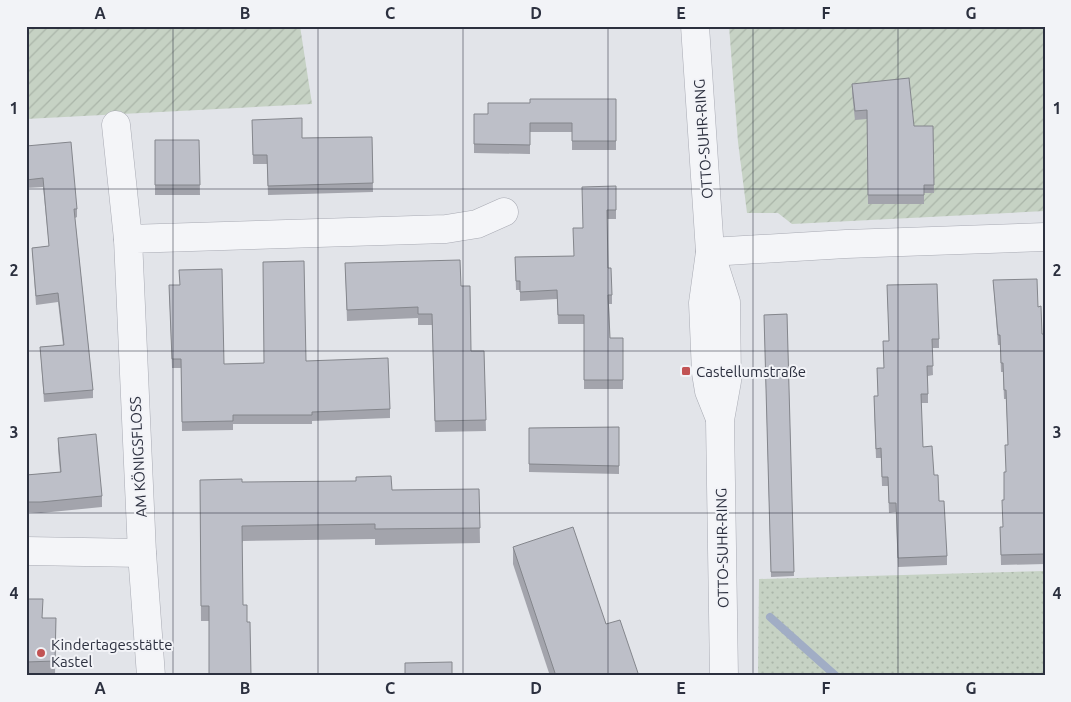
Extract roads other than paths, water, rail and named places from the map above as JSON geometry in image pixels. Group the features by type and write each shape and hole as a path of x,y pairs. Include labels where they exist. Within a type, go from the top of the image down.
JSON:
{"street":[{"name":"OTTO-SUHR-RING","path":"695,26 710,252 703,303 706,372 709,391 720,420 724,676"},
{"name":"AM KÖNIGSFLOSS","path":"116,125 128,239 142,553 151,676"},
{"path":"128,239 446,229 477,224 504,212"},
{"path":"710,252 846,244 1045,237"},
{"path":"26,551 142,553"}],"waterway":[{"path":"770,617 836,676"}],"place":[{"name":"Castellumstraße","path":"686,371"},
{"name":"Kindertagesstätte Kastel","path":"41,653"}]}
